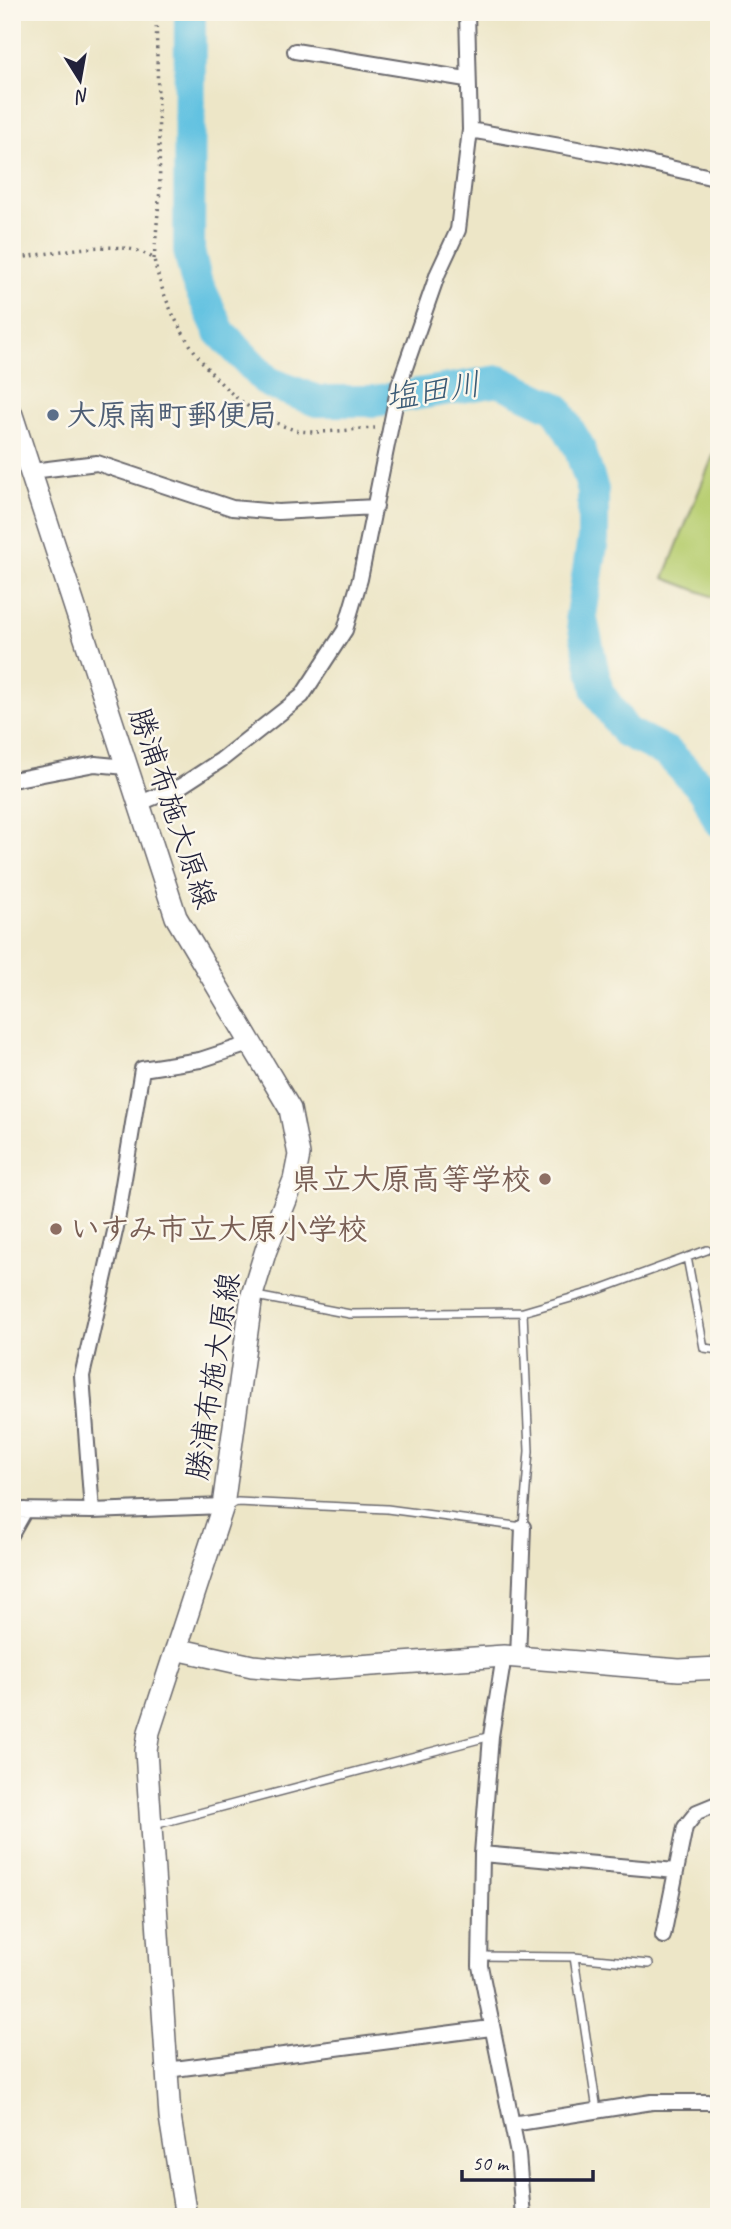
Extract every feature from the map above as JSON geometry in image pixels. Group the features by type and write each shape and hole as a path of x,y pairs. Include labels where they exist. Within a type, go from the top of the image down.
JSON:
{"main road":[{"name":"勝浦布施大原線","path":"12,415 33,471 176,917 249,1044 290,1108 299,1155 294,1180 266,1250 252,1295 223,1506 149,1732 146,1751 170,2116 186,2217"},
{"path":"176,1649 252,1667 299,1670 511,1657 680,1670 719,1668"}],"street":[{"path":"138,804 181,786 221,761 302,696 345,630 376,507 388,428 399,385 438,273 458,230 470,130 466,79 467,12"},
{"path":"295,51 466,79"},
{"path":"470,130 617,156 719,178"},
{"path":"33,471 97,463 232,508 327,512 376,507"},
{"path":"12,780 95,764 126,767"},
{"path":"92,1511 82,1376 116,1227 142,1069 200,1060 249,1044"},
{"path":"12,1533 19,1510 92,1511 223,1506"},
{"path":"523,1527 511,1657 491,1736 482,1854 480,1956 491,2028 519,2154 523,2217"},
{"path":"663,1936 685,1827 697,1812 719,1803"},
{"path":"482,1854 676,1871"},
{"path":"167,2070 491,2028"},
{"path":"512,2124 652,2102 718,2102"}],"lane":[{"path":"252,1295 350,1314 523,1311 595,1291 707,1250"},
{"path":"687,1257 704,1348 719,1350"},
{"path":"223,1506 239,1502 387,1509 523,1527 529,1451 523,1311"},
{"path":"149,1826 491,1736"},
{"path":"480,1956 574,1957 649,1964"},
{"path":"574,1957 597,2110"}],"path":[{"path":"156,12 160,189 155,259 157,273 192,352 250,409 297,430 388,428"},
{"path":"12,259 118,246 145,252 155,259"}],"green space":[{"path":"719,441 719,599 664,578"}],"waterway":[{"name":"塩田川","path":"190,12 189,251 196,280 220,332 268,382 317,401 375,401 499,381 556,408 579,447 593,490 593,539 581,615 598,692 626,732 668,753 706,792 719,821"}],"place":[{"name":"大原南町郵便局","path":"53,415"},
{"name":"県立大原高等学校","path":"545,1179"},
{"name":"いすみ市立大原小学校","path":"56,1229"}]}
